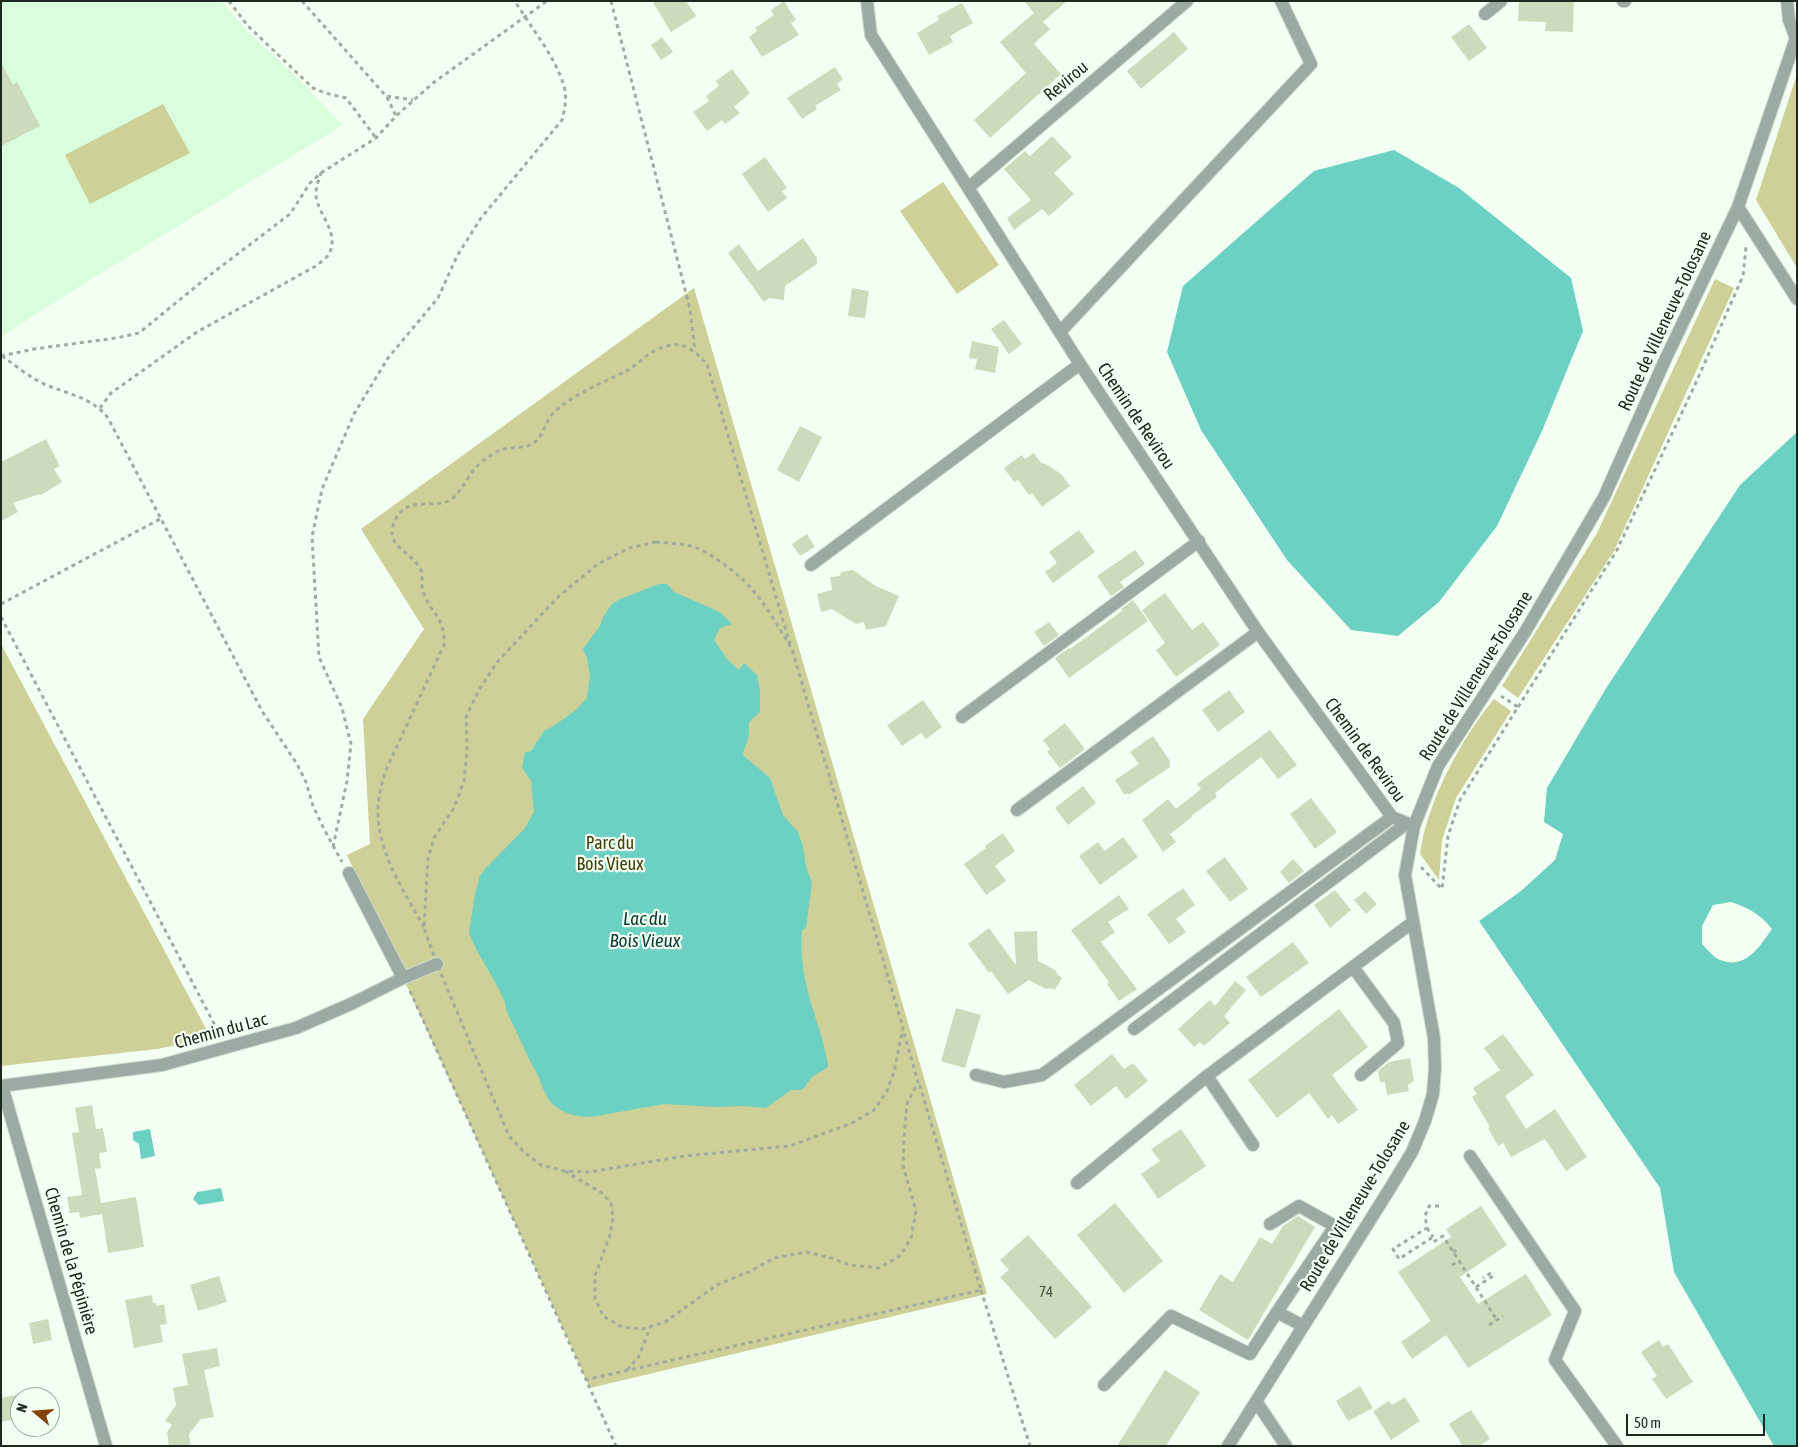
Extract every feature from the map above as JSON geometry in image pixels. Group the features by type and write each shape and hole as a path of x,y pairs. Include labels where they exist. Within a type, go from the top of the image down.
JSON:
{"street":[{"name":"Chemin de Revirou","path":"867,1 871,36 1080,364 1258,632 1392,818 1410,825"},
{"name":"Revirou","path":"968,188 1187,1"},
{"path":"1060,332 1311,64 1281,1"},
{"path":"1485,14 1501,1"},
{"path":"1787,1 1789,20 1796,36"},
{"name":"Route de Villeneuve-Tolosane","path":"1228,1446 1412,1152 1426,1121 1433,1094 1435,1068 1434,1038 1405,875 1409,854 1410,825 1438,766 1525,632 1604,497 1665,360 1738,207 1796,36"},
{"path":"1738,207 1797,300"},
{"path":"811,565 1080,364"},
{"path":"962,717 1198,541"},
{"path":"1017,810 1258,632"},
{"path":"976,1075 1004,1082 1042,1075 1392,818"},
{"path":"1134,1030 1410,825"},
{"path":"349,873 402,978"},
{"path":"1077,1183 1207,1076 1413,922"},
{"name":"Chemin du Lac","path":"2,1086 162,1065 296,1028 353,1003 402,978 438,964"},
{"path":"1353,968 1394,1023 1398,1044 1361,1075"},
{"path":"1207,1076 1253,1146"},
{"name":"Chemin de la Pépinière","path":"2,1086 106,1446"},
{"path":"1470,1156 1575,1311 1555,1360 1617,1446"},
{"path":"1104,1385 1171,1316 1250,1354 1335,1226 1299,1206 1270,1224"},
{"path":"1277,1312 1303,1326"},
{"path":"1256,1401 1286,1446"}],"path":[{"path":"229,1 248,26 314,88 346,98 376,138"},
{"path":"302,1 386,96 396,116"},
{"path":"333,847 347,781 351,744 342,708 319,657 312,536 322,489 354,414 388,358 438,298 456,256 481,218 562,120 566,107 564,86 548,53 515,1"},
{"path":"1,356 34,348 116,338 139,333 210,275 290,214 310,183 321,173 376,138 396,116 433,83 547,1"},
{"path":"611,1 690,309 695,351"},
{"path":"386,96 414,100"},
{"path":"100,408 111,393 197,332 314,268 328,255 331,244 329,225 316,200 316,187 321,173"},
{"path":"1409,854 1442,889 1448,836 1460,800 1617,550 1694,387 1743,276 1750,225"},
{"path":"918,1082 907,1104 903,1166 916,1211 911,1238 901,1255 879,1268 850,1264 806,1252 774,1258 751,1271 717,1285 665,1322 643,1329 622,1327 603,1316 595,1298 595,1276 610,1235 613,1218 611,1203 602,1193 564,1171 541,1164 524,1152 509,1136 424,928 387,856 378,820 378,805 385,772 444,645 441,621 423,592 420,569 416,562 397,546 392,535 399,515 417,503 443,504 449,501 482,461 500,450 525,446 537,441 549,418 556,411 579,395 632,367 654,351 669,345 680,345 695,351 707,364 918,1082 1030,1446"},
{"path":"1,356 42,383 87,400 100,408 120,438 262,712 297,764 306,782 313,806 333,847 349,873"},
{"path":"1,604 162,518"},
{"path":"424,928 428,858 435,836 454,808 464,781 467,751 466,717 479,690 498,661 559,596 598,564 629,548 656,542 688,545 710,555 751,586 792,649"},
{"path":"1,617 226,1046"},
{"path":"1489,688 1518,707"},
{"path":"402,978 414,998 616,1446"},
{"path":"564,1171 590,1172 684,1156 790,1146 852,1124 874,1110 886,1093 894,1072 903,1028"},
{"path":"1439,1206 1429,1206 1425,1216 1427,1228 1435,1241 1443,1236 1497,1320"},
{"path":"1427,1228 1392,1249 1399,1259 1433,1237"},
{"path":"1453,1252 1459,1249"},
{"path":"1452,1265 1459,1260"},
{"path":"1476,1287 1493,1276 1491,1273 1483,1278"},
{"path":"585,1380 981,1290"},
{"path":"1489,1325 1503,1316"},
{"path":"627,1370 638,1358 650,1327"}],"shaded area":[{"path":"1,1 222,1 247,31 297,77 343,125 77,288 1,337"}],"green space":[{"path":"1797,74 1797,268 1756,200"},
{"path":"163,104 190,153 90,204 65,155"},
{"path":"943,182 999,265 957,294 900,211"},
{"path":"1715,279 1734,288 1614,551 1518,698 1502,686 1597,533"},
{"name":"Parc du Bois Vieux","path":"694,288 987,1294 590,1388 347,855 370,844 363,719 424,629 361,529"},
{"path":"1,644 211,1038 157,1049 1,1066"},
{"path":"1494,699 1511,711 1456,798 1442,840 1439,880 1420,854 1430,813 1447,772 1458,752"}],"water":[{"path":"1394,150 1459,188 1571,278 1583,331 1542,431 1497,526 1439,602 1398,636 1351,630 1287,560 1201,430 1167,352 1183,286 1314,171"},
{"path":"1797,432 1797,1446 1774,1446 1674,1272 1660,1188 1479,921 1521,891 1555,860 1563,834 1544,822 1547,788 1605,690 1740,485","holes":["1731,902 1749,909 1772,929 1751,955 1737,962 1717,959 1702,944 1702,926 1713,905"]},
{"name":"Lac du Bois Vieux","path":"659,584 667,584 674,592 722,614 732,624 720,628 714,640 727,659 739,670 744,663 757,675 760,691 760,712 749,722 749,736 743,753 744,756 770,778 783,815 798,832 803,846 806,867 812,882 806,928 802,930 802,961 808,992 828,1067 812,1077 801,1090 791,1090 766,1108 664,1104 591,1117 580,1116 558,1108 549,1100 506,1010 505,1002 469,933 480,876 525,828 534,812 531,781 522,768 525,752 531,751 544,731 576,710 587,698 590,677 587,658 583,649 600,626 603,617 612,604"},
{"path":"150,1129 155,1156 141,1159 139,1144 133,1140 133,1132"},
{"path":"221,1188 224,1201 199,1205 193,1199 197,1192"}],"building":[{"path":"652,1 686,1 696,16 671,32"},
{"path":"784,1 796,20 791,23 799,35 762,57 749,37 757,31 755,28 774,15 771,10"},
{"path":"1024,1 1067,1 1043,22 1050,29 1034,44 1061,74 990,138 974,120 1026,73 1000,42 1034,13"},
{"path":"1519,1 1574,1 1573,32 1545,31 1546,22 1518,21"},
{"path":"962,3 973,23 950,36 953,42 929,55 917,33 939,20 937,16"},
{"path":"1469,24 1487,48 1469,61 1451,37"},
{"path":"1174,32 1188,49 1141,89 1127,71"},
{"path":"662,37 673,52 661,60 651,45"},
{"path":"1,62 13,85 17,82 40,126 1,146"},
{"path":"835,67 843,79 837,84 841,90 815,106 817,109 802,119 787,98"},
{"path":"732,69 750,93 734,107 740,113 725,124 722,120 707,131 693,112 709,101 706,96 719,86 716,81"},
{"path":"1052,136 1072,157 1054,173 1074,194 1049,216 1042,209 1014,230 1007,218 1031,200 1004,169 1025,151 1030,156"},
{"path":"765,157 787,188 782,191 787,198 768,212 742,174"},
{"path":"803,238 817,258 817,264 785,286 784,300 769,298 764,302 728,253 739,244 758,271"},
{"path":"852,288 869,291 865,318 848,316"},
{"path":"1004,320 1022,344 1009,354 991,329"},
{"path":"972,341 999,347 995,373 975,369 977,359 969,358"},
{"path":"800,426 822,437 799,482 777,470"},
{"path":"46,439 60,466 54,469 62,482 41,495 39,494 13,503 18,512 1,521 1,462"},
{"path":"1034,453 1041,463 1046,464 1061,474 1070,486 1042,507 1032,493 1029,495 1018,480 1014,482 1004,468 1022,455 1025,459"},
{"path":"1079,530 1095,552 1053,583 1045,572 1057,563 1049,552"},
{"path":"807,534 815,547 800,556 792,544"},
{"path":"1135,550 1145,564 1120,582 1124,587 1111,596 1097,576"},
{"path":"853,570 876,586 899,596 886,626 866,630 864,622 856,624 832,609 821,612 817,594 832,590 830,577 840,576 841,572"},
{"path":"1165,593 1192,630 1203,622 1220,645 1176,677 1156,650 1165,643 1142,610"},
{"path":"1133,600 1148,621 1069,678 1055,658 1122,611 1121,609"},
{"path":"1049,622 1059,635 1044,646 1034,632"},
{"path":"1229,690 1245,712 1218,732 1202,710"},
{"path":"923,700 942,727 926,739 921,733 902,746 887,725"},
{"path":"1065,723 1085,749 1060,768 1047,752 1050,749 1043,740"},
{"path":"1270,730 1297,765 1278,779 1261,757 1215,793 1217,797 1170,834 1176,842 1163,852 1142,820 1168,799 1176,809 1201,789 1197,784"},
{"path":"1153,736 1170,761 1170,767 1130,794 1124,794 1115,780 1139,764 1130,752"},
{"path":"1083,786 1096,803 1068,825 1055,808"},
{"path":"1311,798 1337,832 1315,849 1290,814"},
{"path":"1003,833 1015,851 995,866 1006,881 986,895 964,864"},
{"path":"1123,837 1138,857 1100,885 1079,856 1098,842 1105,851"},
{"path":"1225,857 1248,889 1230,902 1206,871"},
{"path":"1293,859 1304,871 1289,883 1280,872"},
{"path":"1183,888 1195,905 1176,919 1186,932 1169,944 1147,914"},
{"path":"1335,890 1351,910 1330,928 1314,905"},
{"path":"1365,891 1377,904 1366,914 1354,900"},
{"path":"1119,895 1129,909 1108,922 1115,932 1101,942 1137,989 1119,1001 1107,984 1109,982 1071,930"},
{"path":"989,928 1016,965 1014,932 1037,931 1038,961 1055,970 1062,978 1055,990 1051,988 1046,989 1029,980 1008,994 991,971 989,973 968,944"},
{"path":"1293,942 1309,963 1261,997 1246,977"},
{"path":"1235,981 1246,990 1224,1016 1230,1023 1204,1046 1200,1042 1194,1047 1178,1029 1210,1000 1215,1006"},
{"path":"956,1008 981,1015 965,1068 941,1061"},
{"path":"1339,1009 1368,1047 1332,1075 1358,1110 1338,1124 1332,1115 1328,1119 1309,1093 1277,1118 1248,1080"},
{"path":"1503,1034 1534,1075 1505,1096 1526,1129 1555,1109 1587,1157 1566,1171 1545,1139 1511,1157 1503,1143 1498,1146 1488,1128 1490,1127 1472,1097 1477,1094 1473,1088 1500,1070 1484,1048"},
{"path":"1112,1054 1124,1069 1133,1063 1148,1081 1126,1099 1116,1086 1091,1106 1074,1085"},
{"path":"1410,1058 1414,1081 1408,1085 1409,1091 1387,1095 1385,1082 1380,1082 1378,1071 1389,1062"},
{"path":"92,1105 96,1129 103,1128 107,1152 99,1153 101,1168 95,1169 101,1203 136,1197 144,1247 108,1253 102,1214 80,1218 79,1212 70,1213 67,1197 82,1195 72,1133 79,1132 75,1108"},
{"path":"1181,1129 1206,1166 1158,1199 1141,1174 1160,1161 1151,1149"},
{"path":"1115,1203 1163,1261 1124,1293 1077,1235"},
{"path":"1481,1206 1507,1245 1460,1277 1478,1304 1526,1274 1552,1315 1468,1368 1446,1335 1412,1359 1401,1342 1431,1321 1398,1272 1451,1237 1446,1229"},
{"path":"1298,1216 1315,1227 1248,1340 1199,1310 1220,1274 1233,1282 1260,1237 1272,1244 1283,1226"},
{"path":"1028,1235 1092,1307 1055,1339 1000,1277 1009,1270 1000,1260"},
{"path":"219,1276 227,1302 198,1311 190,1285"},
{"path":"152,1295 153,1303 156,1303 156,1306 164,1304 167,1324 160,1325 163,1342 134,1348 125,1300"},
{"path":"48,1319 52,1340 33,1344 29,1323"},
{"path":"1659,1340 1663,1347 1668,1344 1693,1382 1666,1399 1652,1379 1657,1376 1641,1352"},
{"path":"217,1348 220,1366 204,1370 214,1417 201,1419 189,1434 191,1446 169,1446 167,1432 172,1425 165,1421 176,1405 173,1388 188,1385 182,1354"},
{"path":"1165,1370 1200,1392 1166,1446 1117,1446"},
{"path":"1360,1386 1373,1408 1348,1421 1336,1401"},
{"path":"10,1396 10,1420 1,1422 1,1398"},
{"path":"1405,1397 1420,1421 1391,1440 1373,1411 1389,1401 1392,1405"},
{"path":"1471,1410 1490,1439 1479,1446 1463,1446 1449,1424"}]}
